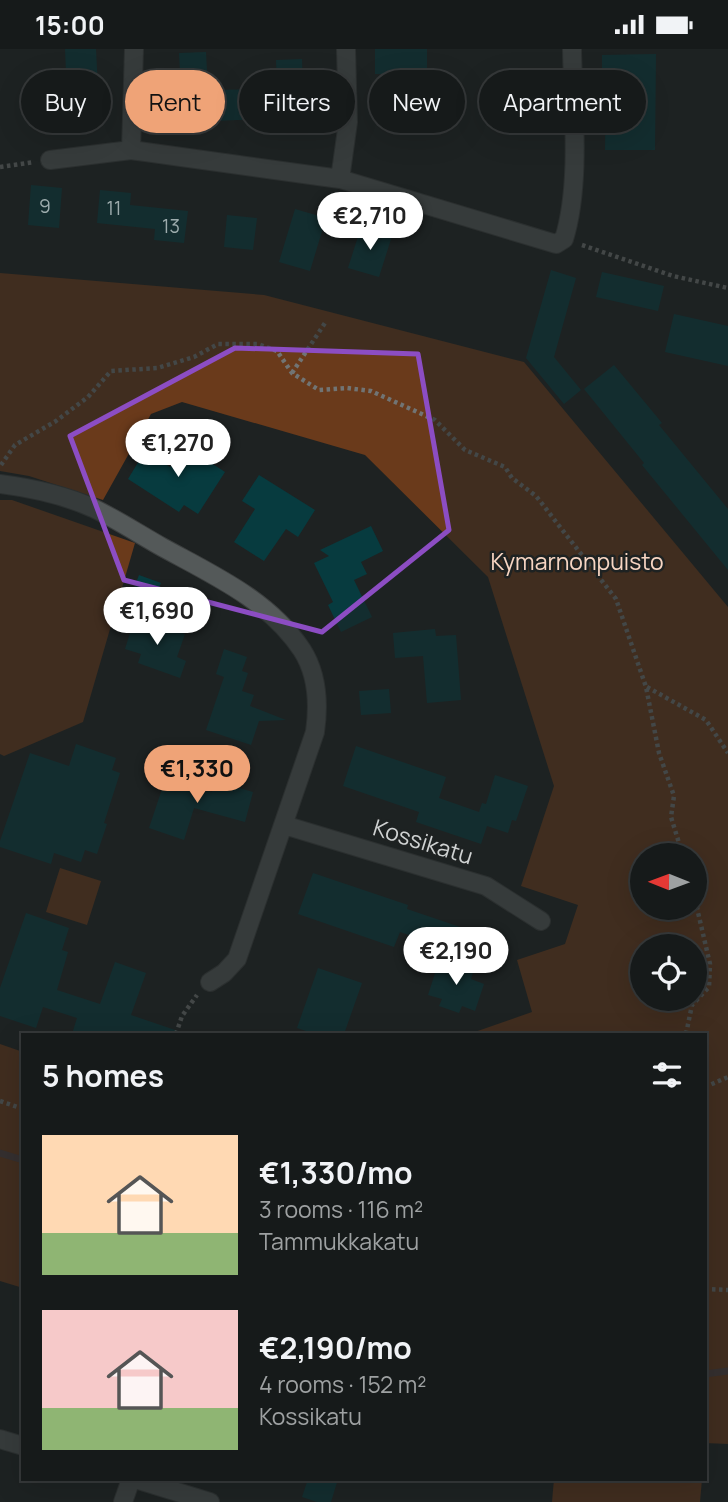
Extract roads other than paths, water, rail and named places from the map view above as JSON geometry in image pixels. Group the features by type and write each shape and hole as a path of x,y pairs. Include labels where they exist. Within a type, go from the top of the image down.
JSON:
{"street":[{"path":"131,150 134,49"},
{"path":"340,179 348,123 346,49"},
{"path":"50,160 131,150 340,179 556,244 564,239 568,228 574,168 572,49"},
{"path":"0,484 29,488 92,508 248,595 284,627 302,650 312,669 317,690 315,732 237,959 224,973 210,982"},
{"name":"Kossikatu","path":"284,825 486,887 541,921"},
{"path":"0,1439 21,1445"},
{"path":"123,1502 132,1481"},
{"path":"140,1481 210,1502"}],"waterway":[{"path":"0,1153 21,1159"},
{"path":"707,1374 728,1371"}],"park label":[{"name":"Kymarnonpuisto","path":"577,562"}]}
